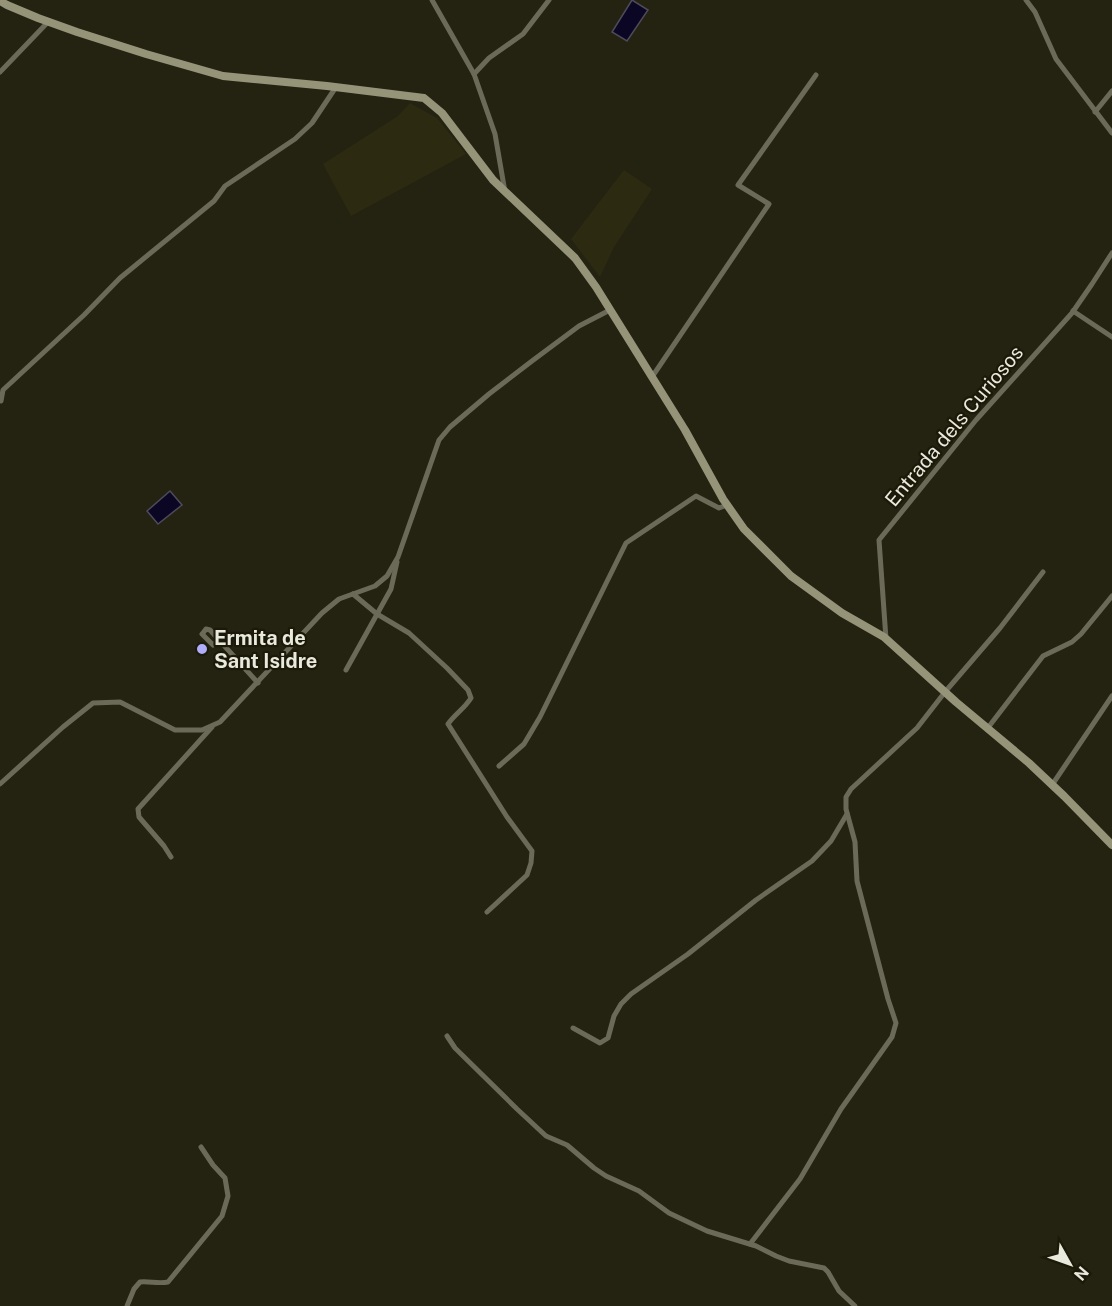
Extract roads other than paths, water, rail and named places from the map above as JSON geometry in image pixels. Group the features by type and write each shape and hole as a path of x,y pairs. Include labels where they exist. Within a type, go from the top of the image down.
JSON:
{"main road":[{"path":"0,1 48,22 146,54 224,76 424,98 442,113 493,180 575,258 596,287 685,430 727,505 744,529 791,576 843,613 886,639 1052,785 1112,845"}],"street":[{"path":"432,0 474,74 495,135 506,192"},
{"path":"474,74 489,58 523,34 549,0"},
{"path":"1026,0 1035,12 1056,59 1112,133"},
{"path":"0,72 48,22"},
{"path":"652,377 769,204 738,185 816,75"},
{"path":"1,401 3,390 84,315 120,278 214,201 225,186 295,139 312,123 336,87"},
{"path":"1095,112 1112,91"},
{"name":"Entrada dels Curiosos","path":"886,639 879,540 976,420 1073,311 1112,253"},
{"path":"346,670 391,589 398,557 439,440 450,427 532,361 579,326 610,310"},
{"path":"1073,311 1112,337"},
{"path":"499,766 524,744 540,717 626,543 696,496 718,508 727,505"},
{"path":"0,784 93,703 120,702 175,730 202,730 220,722 322,613 339,599 375,586 387,576 398,557"},
{"path":"750,1245 800,1179 841,1109 892,1037 896,1023 857,881 855,842 846,809 846,797 851,789 916,728 1000,628 1043,572"},
{"path":"353,594 377,614 409,633 468,690 471,698 448,724 507,817 532,851 531,863 526,875 487,912"},
{"path":"987,729 1043,656 1072,642 1112,596"},
{"path":"218,640 258,683"},
{"path":"1052,785 1112,696"},
{"path":"171,857 139,817 138,809 214,725"},
{"path":"573,1028 600,1043 608,1038 614,1016 621,1004 756,900 813,861 831,841 847,814"},
{"path":"447,1036 455,1048 546,1136 567,1145 600,1172 639,1191 682,1220 707,1231 789,1261 824,1268 839,1291 855,1306"},
{"path":"127,1306 134,1289 140,1282 151,1281 162,1284 168,1281 222,1216 228,1196 225,1178 201,1147"}],"place":[{"name":"Ermita de Sant Isidre","path":"202,649"}]}
